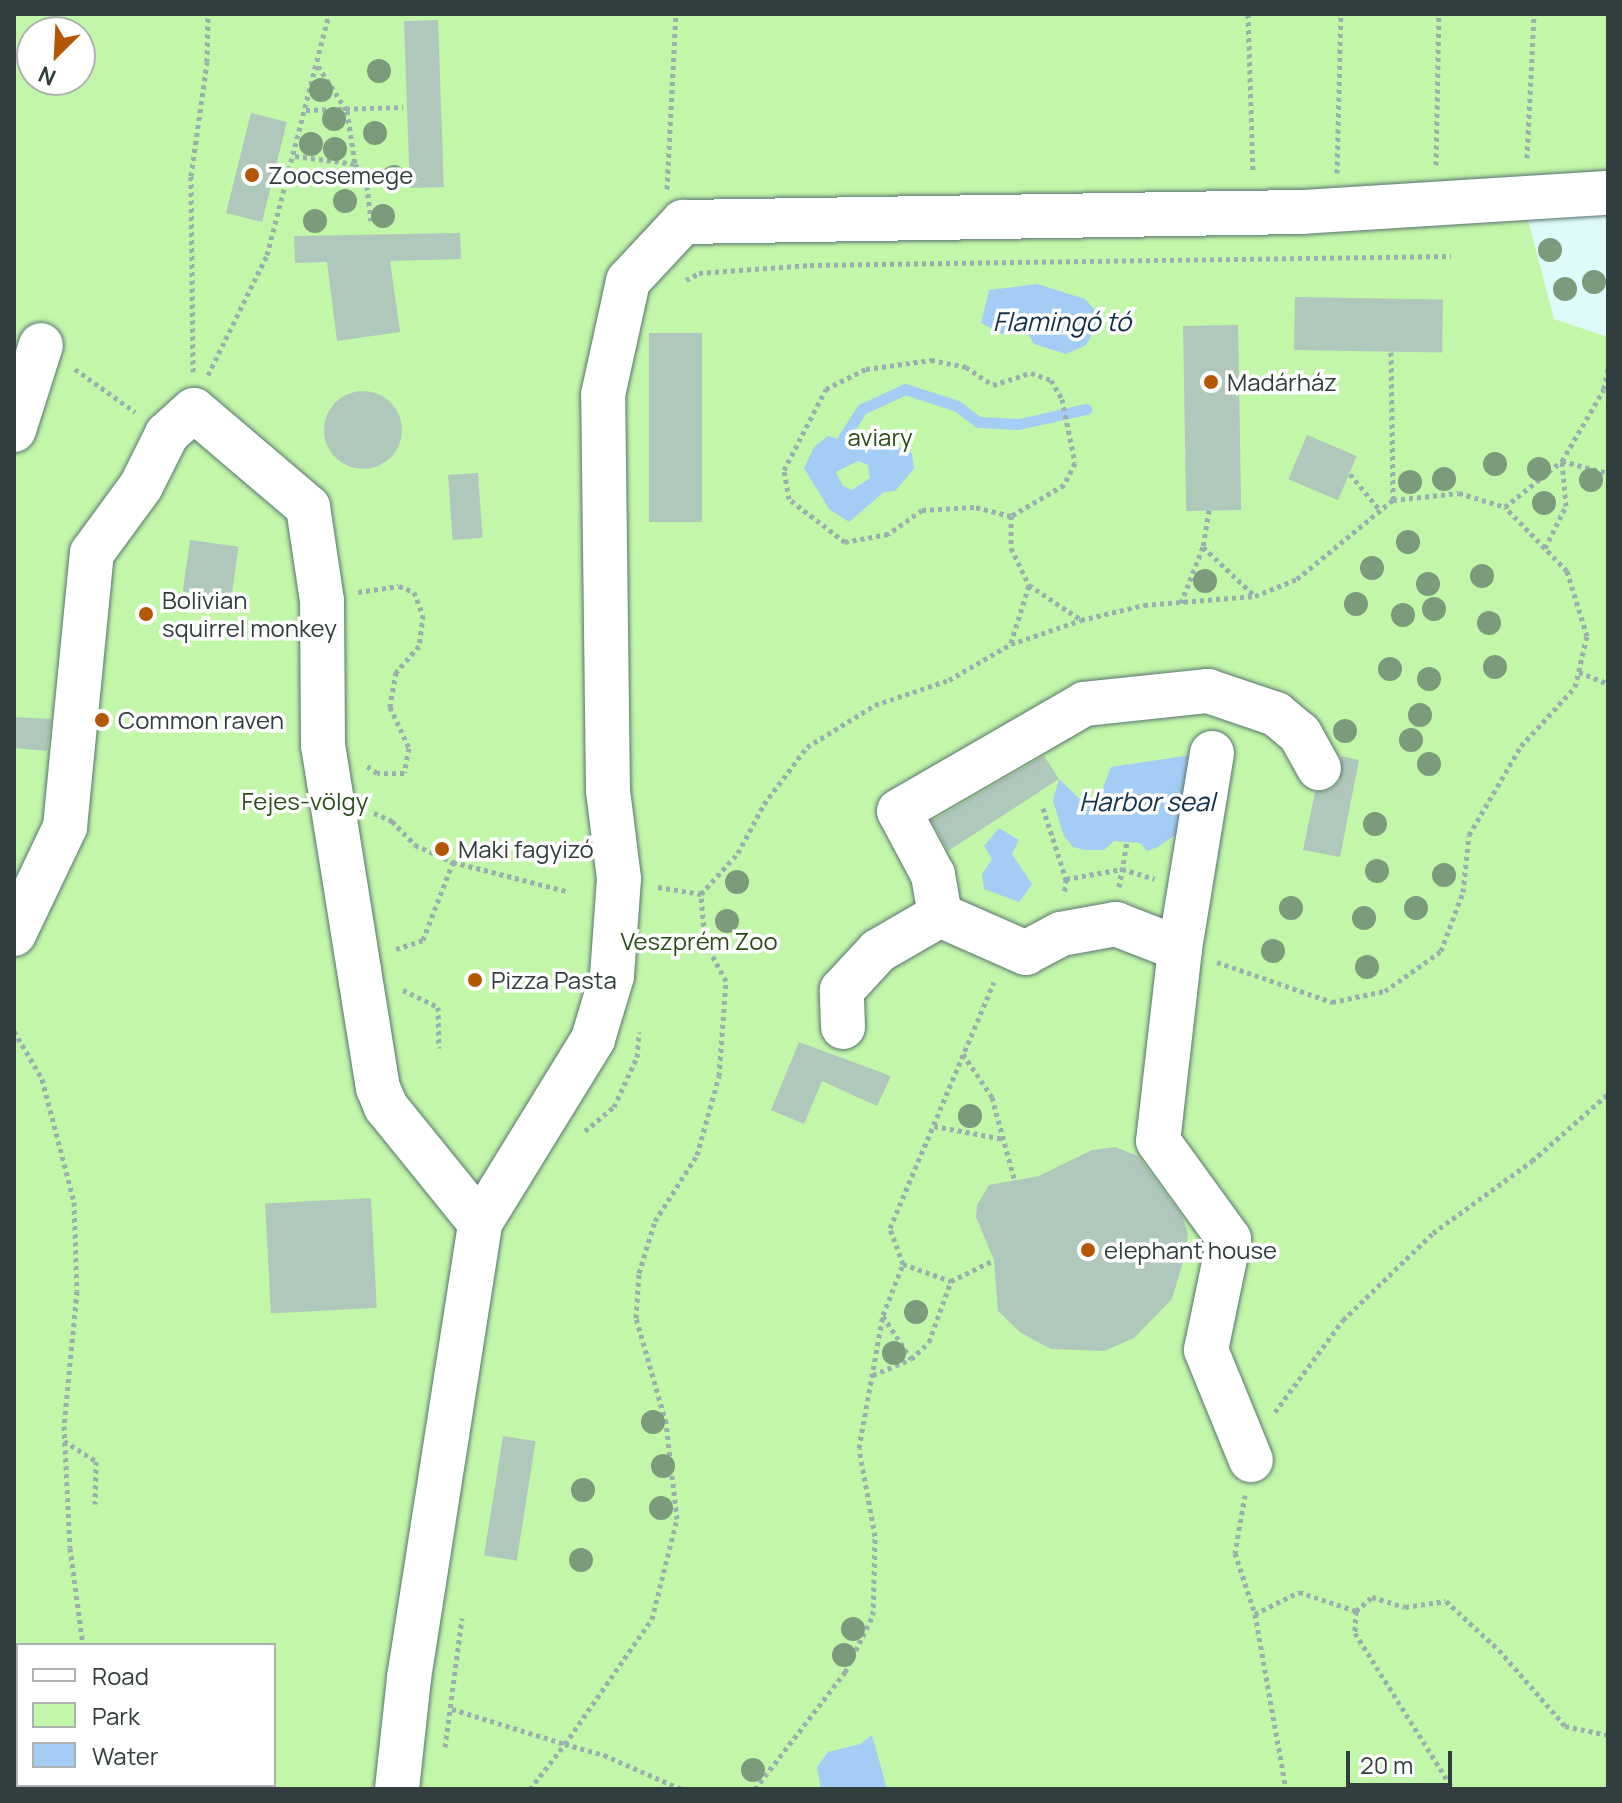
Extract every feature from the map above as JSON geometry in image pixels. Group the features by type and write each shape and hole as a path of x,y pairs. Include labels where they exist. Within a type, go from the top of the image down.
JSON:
{"street":[{"path":"397,1789 409,1678 480,1223 593,1039 612,976 619,879 608,791 603,395 628,281 664,236 683,222 1255,213 1608,193"},
{"path":"14,430 41,345"},
{"path":"14,934 65,827 92,553 141,486 180,422 308,507 322,601 323,745 378,1088 386,1107 480,1223"},
{"path":"940,915 933,875 899,811 1084,704 1208,691 1276,714 1300,734 1319,768"},
{"path":"1212,753 1180,949 1158,1141 1229,1239 1206,1350 1251,1460"},
{"path":"843,1027 842,990 878,951 940,915 1044,943 1116,924 1180,949"}],"path":[{"path":"180,422 191,176 207,62 208,14"},
{"path":"180,422 267,255 295,156 329,14"},
{"path":"664,236 676,14"},
{"path":"1248,14 1255,213"},
{"path":"1336,210 1341,14"},
{"path":"1435,204 1439,14"},
{"path":"1525,199 1534,14"},
{"path":"318,65 347,111 355,164 366,178 371,221"},
{"path":"306,110 403,107"},
{"path":"295,156 355,164"},
{"path":"677,285 699,273 810,265 1451,256"},
{"path":"41,345 180,422"},
{"path":"1391,352 1393,500"},
{"path":"931,360 966,367 993,385 1031,373 1051,380 1062,399 1075,463 1064,485 1011,516 974,507 922,510 888,534 845,542 789,499 784,470 826,389 866,369 931,360"},
{"path":"1604,389 1608,368"},
{"path":"1545,548 1566,506 1562,461 1608,473"},
{"path":"1350,474 1379,509"},
{"path":"1180,949 1332,1002 1385,991 1441,951 1463,892 1469,835 1507,766 1575,687 1587,636 1567,571 1505,507"},
{"path":"1181,603 1203,547 1209,510"},
{"path":"1011,516 1011,548 1029,585 1081,620"},
{"path":"1203,547 1255,596"},
{"path":"1011,644 1029,585"},
{"path":"322,601 399,586 414,592 423,615 419,646 396,672 390,707 409,748 404,773 377,773 358,758 323,745"},
{"path":"1579,672 1608,684"},
{"path":"333,808 363,808 392,821 415,845 453,862 566,891"},
{"path":"755,1789 845,1672 873,1615 875,1536 859,1448 883,1315 903,1264 890,1228 1001,967 1044,943 1066,879 1043,808"},
{"path":"394,958 397,947 423,940 453,862"},
{"path":"1066,879 1122,869 1148,877"},
{"path":"647,886 701,894"},
{"path":"395,978 399,988 438,1007 439,1048"},
{"path":"580,1135 614,1107 637,1057 640,1029"},
{"path":"14,1031 42,1079 74,1202 77,1291 64,1441 83,1643"},
{"path":"963,1053 992,1097 1014,1178"},
{"path":"1286,1789 1255,1614 1235,1553 1251,1460 1281,1402 1343,1320 1433,1233 1532,1161 1608,1094"},
{"path":"934,1126 1004,1139"},
{"path":"873,1375 911,1359 929,1342 951,1281 994,1260"},
{"path":"903,1264 951,1281"},
{"path":"883,1315 911,1359"},
{"path":"64,1441 96,1461 95,1504"},
{"path":"1255,1614 1299,1592 1356,1611"},
{"path":"1453,1789 1355,1633 1356,1611 1372,1597 1405,1607 1446,1601 1499,1650 1565,1726 1608,1735"},
{"path":"442,1761 452,1709 463,1603"},
{"path":"452,1709 565,1744 681,1789"},
{"path":"530,1789 565,1744"}],"green space":[{"name":"Veszprém Zoo","path":"14,14 1608,14 1608,205 1527,216 1554,319 1608,337 1608,1789 14,1789"}],"water":[{"name":"Flamingó tó","path":"1037,284 1085,299 1096,311 1101,319 1086,345 1066,354 1034,344 1022,325 1004,335 981,323 989,290"},
{"path":"828,436 856,444 876,437 912,453 914,469 895,491 884,492 849,522 829,509 804,468 814,447","holes":["858,461 868,465 870,478 852,490 843,486 836,472"]},
{"name":"Harbor seal","path":"1191,755 1178,833 1158,847 1147,851 1140,843 1114,841 1104,850 1085,850 1073,847 1064,836 1053,801 1059,779 1085,804 1099,798 1111,767"},
{"path":"999,828 1019,840 1012,854 1032,884 1019,902 984,889 982,874 992,859 984,846"},
{"path":"872,1735 887,1789 821,1789 817,1767 828,1752 860,1744"}],"building":[{"path":"438,20 444,187 410,188 404,21"},
{"path":"251,113 287,122 262,222 226,213"},
{"path":"460,233 461,259 390,261 400,332 337,341 327,262 295,263 294,236"},
{"path":"1295,297 1443,300 1442,353 1294,350"},
{"name":"Madárház","path":"1238,325 1241,510 1186,511 1183,326"},
{"path":"649,333 702,333 702,522 649,522"},
{"path":"363,391 378,394 391,402 399,415 402,430 399,445 391,458 378,466 363,469 348,466 335,458 327,445 324,430 327,415 335,402 348,394"},
{"path":"1307,435 1357,456 1338,500 1288,479"},
{"path":"478,473 483,538 453,540 448,475"},
{"path":"190,540 239,547 231,598 183,591"},
{"path":"14,717 51,719 47,751 14,748"},
{"path":"1044,756 1059,779 948,851 932,821"},
{"path":"1341,756 1359,760 1340,857 1303,850 1315,792 1330,790 1340,781"},
{"path":"799,1042 891,1076 877,1106 822,1081 804,1124 771,1110"},
{"name":"elephant house","path":"1115,1147 1138,1156 1182,1216 1188,1233 1186,1252 1172,1299 1134,1338 1104,1351 1051,1349 1021,1333 998,1311 994,1260 976,1217 977,1205 989,1185 1039,1176 1092,1150"},
{"path":"371,1198 377,1308 271,1313 265,1204"},
{"path":"503,1436 536,1441 517,1561 484,1556"}],"waterway":[{"path":"843,438 862,409 905,389 957,406 978,422 1019,424 1086,409"}],"place":[{"name":"Zoocsemege","path":"252,175"},
{"name":"Madárház","path":"1211,382"},
{"name":"Bolivian squirrel monkey","path":"146,614"},
{"name":"Common raven","path":"102,720"},
{"name":"Maki fagyizó","path":"442,849"},
{"name":"Pizza Pasta","path":"475,980"},
{"name":"elephant house","path":"1088,1250"}],"park label":[{"name":"aviary","path":"880,437"},
{"name":"Fejes-völgy","path":"305,801"}]}
